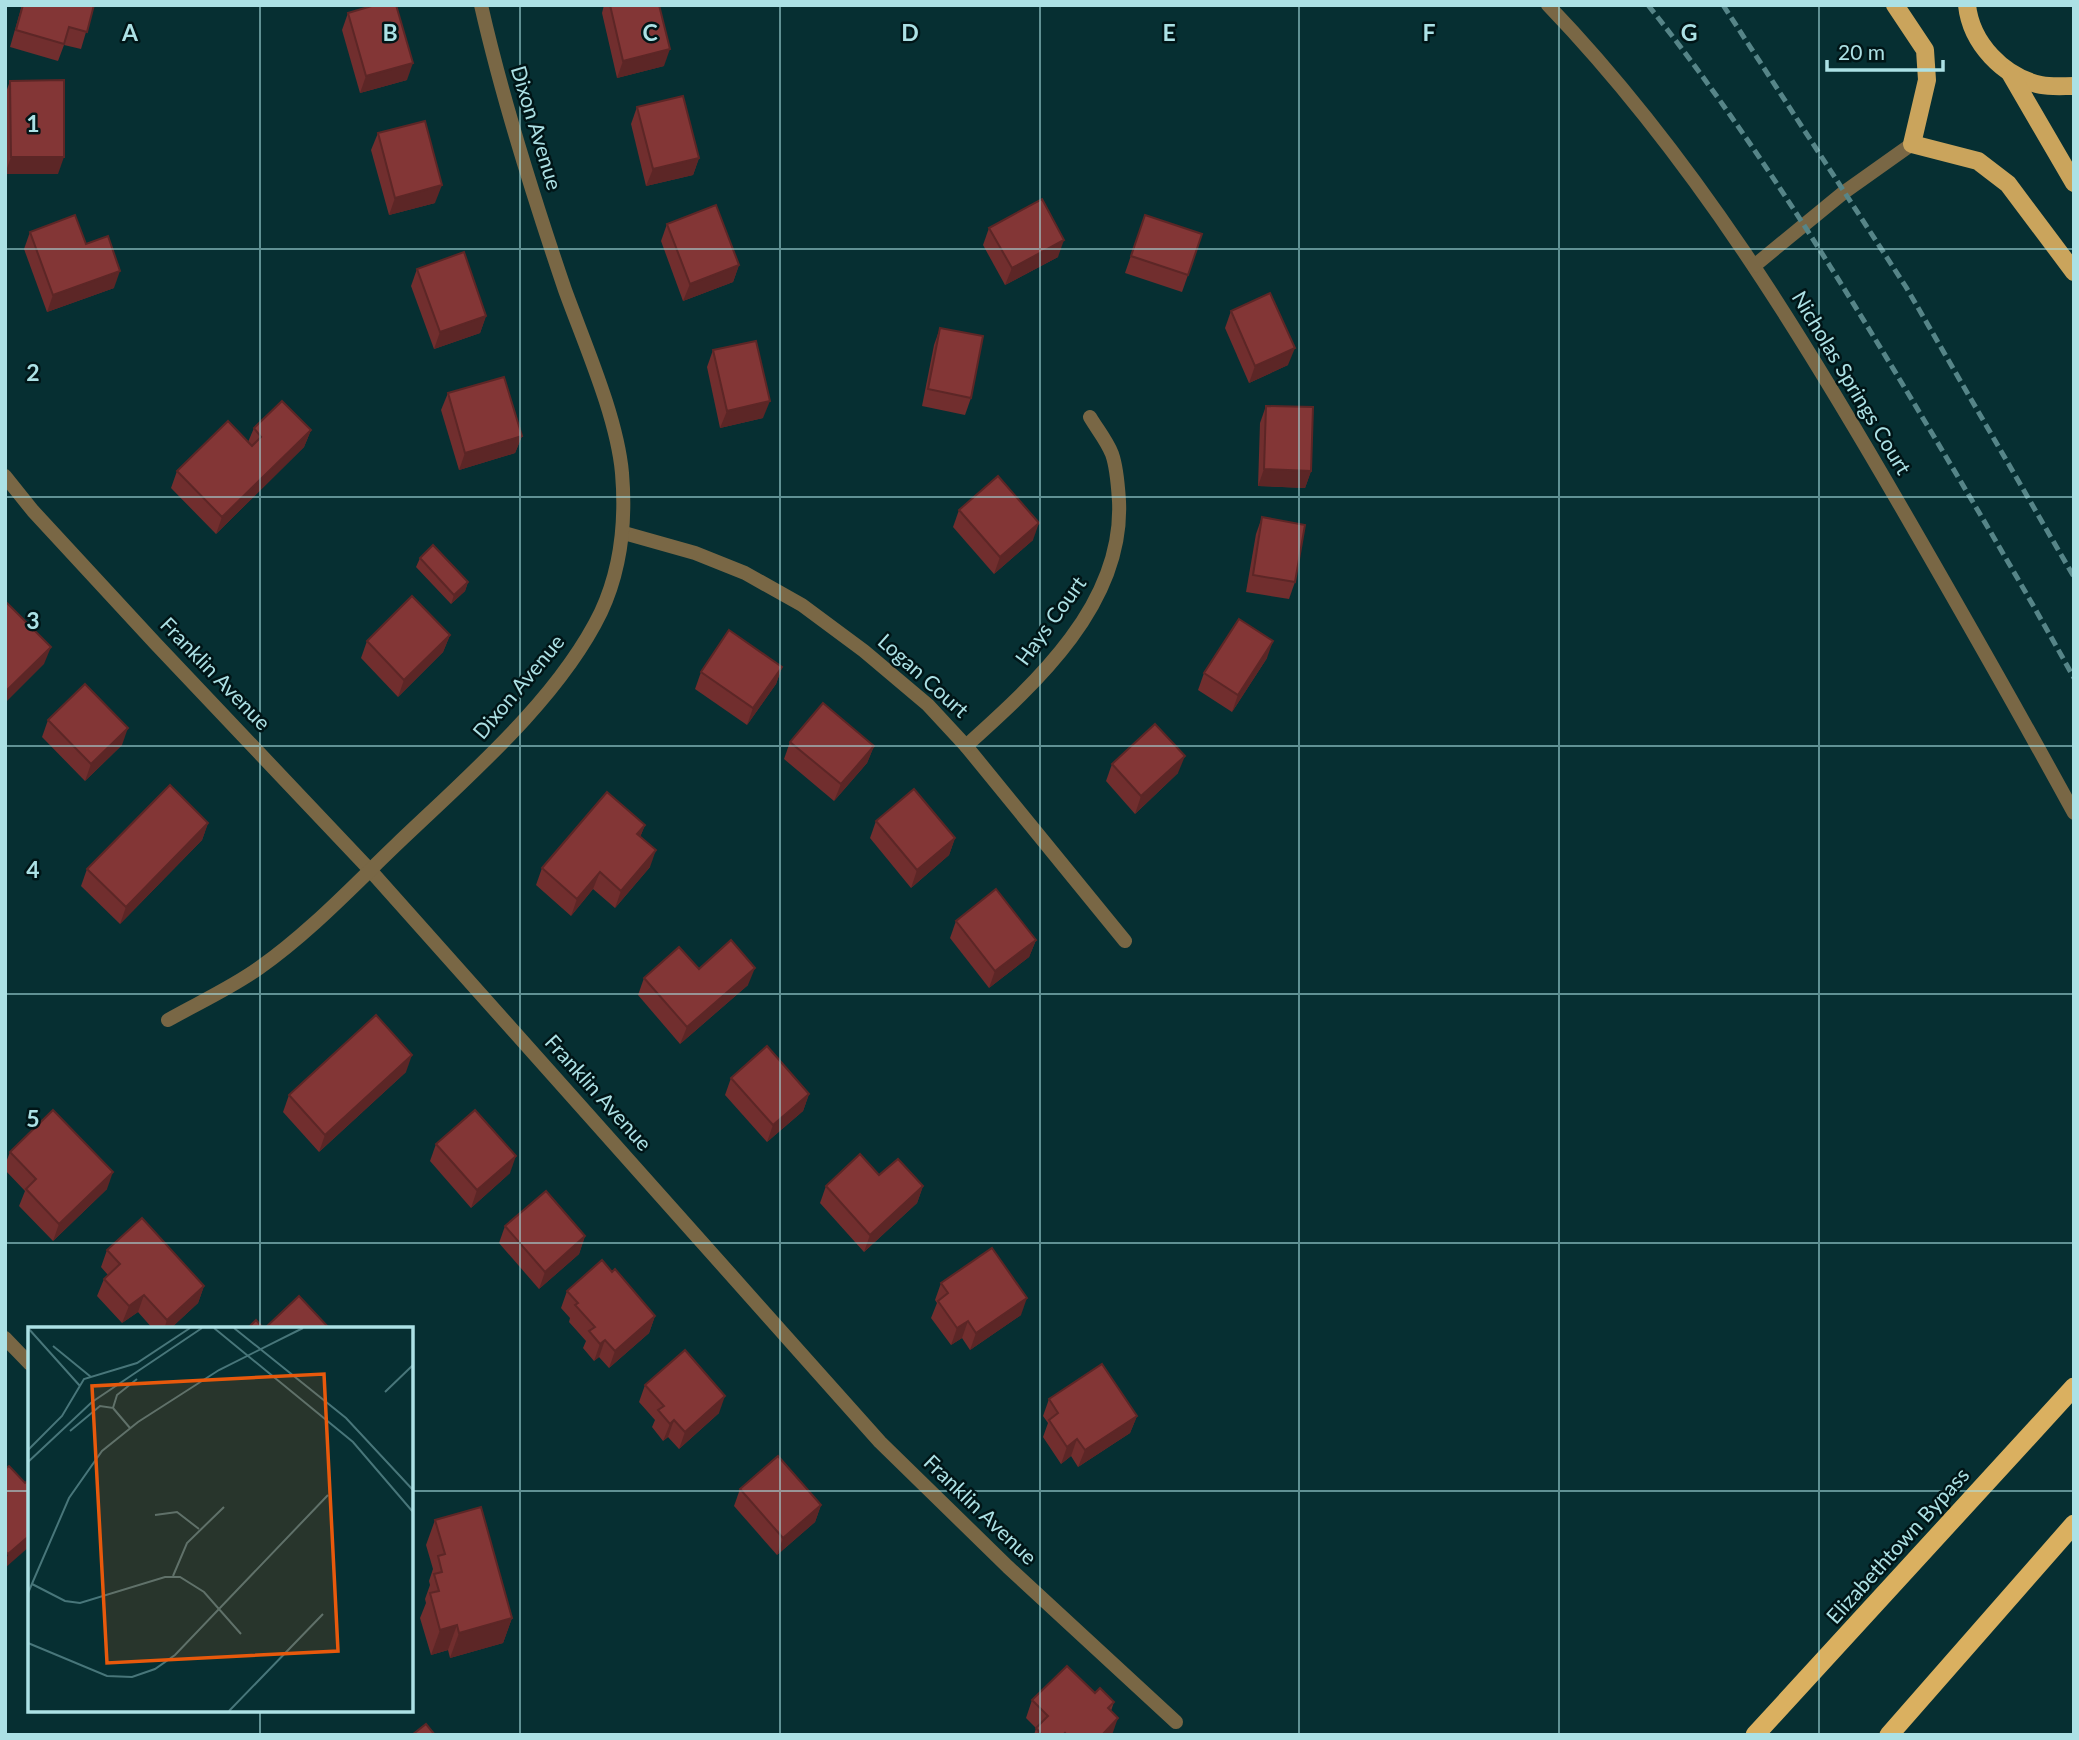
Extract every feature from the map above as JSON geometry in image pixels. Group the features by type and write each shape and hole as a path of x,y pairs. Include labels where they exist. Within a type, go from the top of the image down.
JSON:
{"highway":[{"name":"Elizabethtown Bypass","path":"1755,1735 2074,1387"},
{"path":"1889,1735 2074,1524"}],"main road":[{"path":"1895,5 1926,50 1927,79 1912,144 1978,161 2008,184 2074,272"},
{"path":"1967,5 1968,16 1978,38 1991,57 2010,73 2040,85 2074,86"},
{"path":"2010,73 2074,183"}],"street":[{"name":"Dixon Avenue","path":"168,1020 257,970 315,925 493,753 578,652 601,612 613,578 624,533 622,472 611,423 541,220 497,75 481,5"},
{"name":"Nicholas Springs Court","path":"1548,5 1588,47 1643,114 1697,184 1754,266 1841,403 2074,813"},
{"path":"1754,266 1843,193 1912,144"},
{"name":"Hays Court","path":"967,747 1017,701 1064,646 1086,615 1104,582 1116,538 1119,516 1118,484 1112,454 1090,417"},
{"name":"Franklin Avenue","path":"5,476 33,511 155,643 370,870 880,1442 1008,1567 1175,1722"},
{"name":"Logan Court","path":"624,533 695,553 745,573 802,605 864,651 928,705 967,747 1125,941"},
{"path":"5,1338 28,1362"}],"building":[{"path":"23,5 94,5 87,32 69,27 64,44 16,30"},
{"path":"375,5 396,5 413,63 366,76 348,13"},
{"path":"610,5 659,5 670,49 623,61"},
{"path":"64,80 64,157 11,157 10,81"},
{"path":"683,96 699,158 653,169 637,107"},
{"path":"425,121 442,185 395,198 378,133"},
{"path":"1042,199 1064,240 1012,268 989,228"},
{"path":"716,205 739,265 690,284 667,224"},
{"path":"75,215 86,244 108,236 120,271 53,295 30,232"},
{"path":"1145,215 1202,234 1188,275 1131,256"},
{"path":"464,252 486,316 440,332 417,269"},
{"path":"1270,293 1295,348 1255,366 1231,311"},
{"path":"940,328 983,336 971,398 928,389"},
{"path":"756,341 770,401 727,411 713,350"},
{"path":"504,377 522,436 465,453 448,393"},
{"path":"282,401 311,430 222,517 177,471 228,421 252,446 261,437 254,428"},
{"path":"1266,406 1313,407 1311,471 1264,469"},
{"path":"998,476 1039,523 1000,557 959,510"},
{"path":"1262,517 1305,525 1295,582 1253,575"},
{"path":"433,545 468,582 454,595 420,558"},
{"path":"412,596 450,635 404,680 367,641"},
{"path":"5,604 51,647 5,692"},
{"path":"1239,619 1273,641 1238,695 1204,673"},
{"path":"729,630 782,667 753,708 701,672"},
{"path":"85,684 128,728 91,764 48,720"},
{"path":"823,703 874,746 841,784 790,742"},
{"path":"1155,724 1185,756 1141,796 1112,764"},
{"path":"170,785 208,823 126,907 87,869"},
{"path":"914,789 955,838 917,870 876,821"},
{"path":"607,792 645,825 637,834 656,850 621,891 600,872 577,899 542,868"},
{"path":"996,889 1036,940 995,971 956,921"},
{"path":"731,940 755,968 687,1027 644,978 679,947 699,969"},
{"path":"376,1015 412,1055 325,1135 289,1095"},
{"path":"767,1046 809,1094 773,1125 731,1078"},
{"path":"53,1110 113,1172 59,1224 26,1189 36,1179 10,1152"},
{"path":"475,1110 516,1156 477,1190 436,1144"},
{"path":"860,1154 879,1175 898,1159 923,1186 870,1235 826,1186"},
{"path":"546,1191 585,1236 545,1272 505,1226"},
{"path":"142,1218 204,1286 167,1320 144,1295 129,1306 104,1279 120,1264 107,1250"},
{"path":"992,1248 1027,1298 976,1333 968,1321 957,1328 938,1301 948,1293 941,1283"},
{"path":"602,1260 612,1272 615,1269 655,1316 615,1351 605,1340 600,1344 589,1331 595,1327 575,1305 578,1303 567,1291"},
{"path":"299,1296 328,1327 266,1327"},
{"path":"256,1320 262,1327 249,1327"},
{"path":"685,1350 725,1396 685,1432 674,1420 670,1424 658,1410 664,1406 645,1385"},
{"path":"1102,1364 1137,1416 1085,1450 1077,1439 1067,1447 1049,1420 1058,1413 1049,1399"},
{"path":"778,1456 821,1505 783,1538 740,1489"},
{"path":"9,1466 25,1483 28,1481 28,1537 8,1554 5,1551 5,1469"},
{"path":"481,1507 512,1618 459,1633 457,1625 440,1630 430,1593 439,1591 434,1574 442,1572 438,1556 445,1554 435,1520"},
{"path":"1067,1666 1095,1693 1100,1688 1114,1702 1108,1708 1118,1718 1102,1735 1042,1735 1036,1728 1048,1716 1032,1700"},
{"path":"426,1724 435,1735 412,1735"}],"railway":[{"path":"1648,5 1716,95 1811,236 1944,454 2074,678"},
{"path":"1723,5 1906,287 2074,577"}]}
